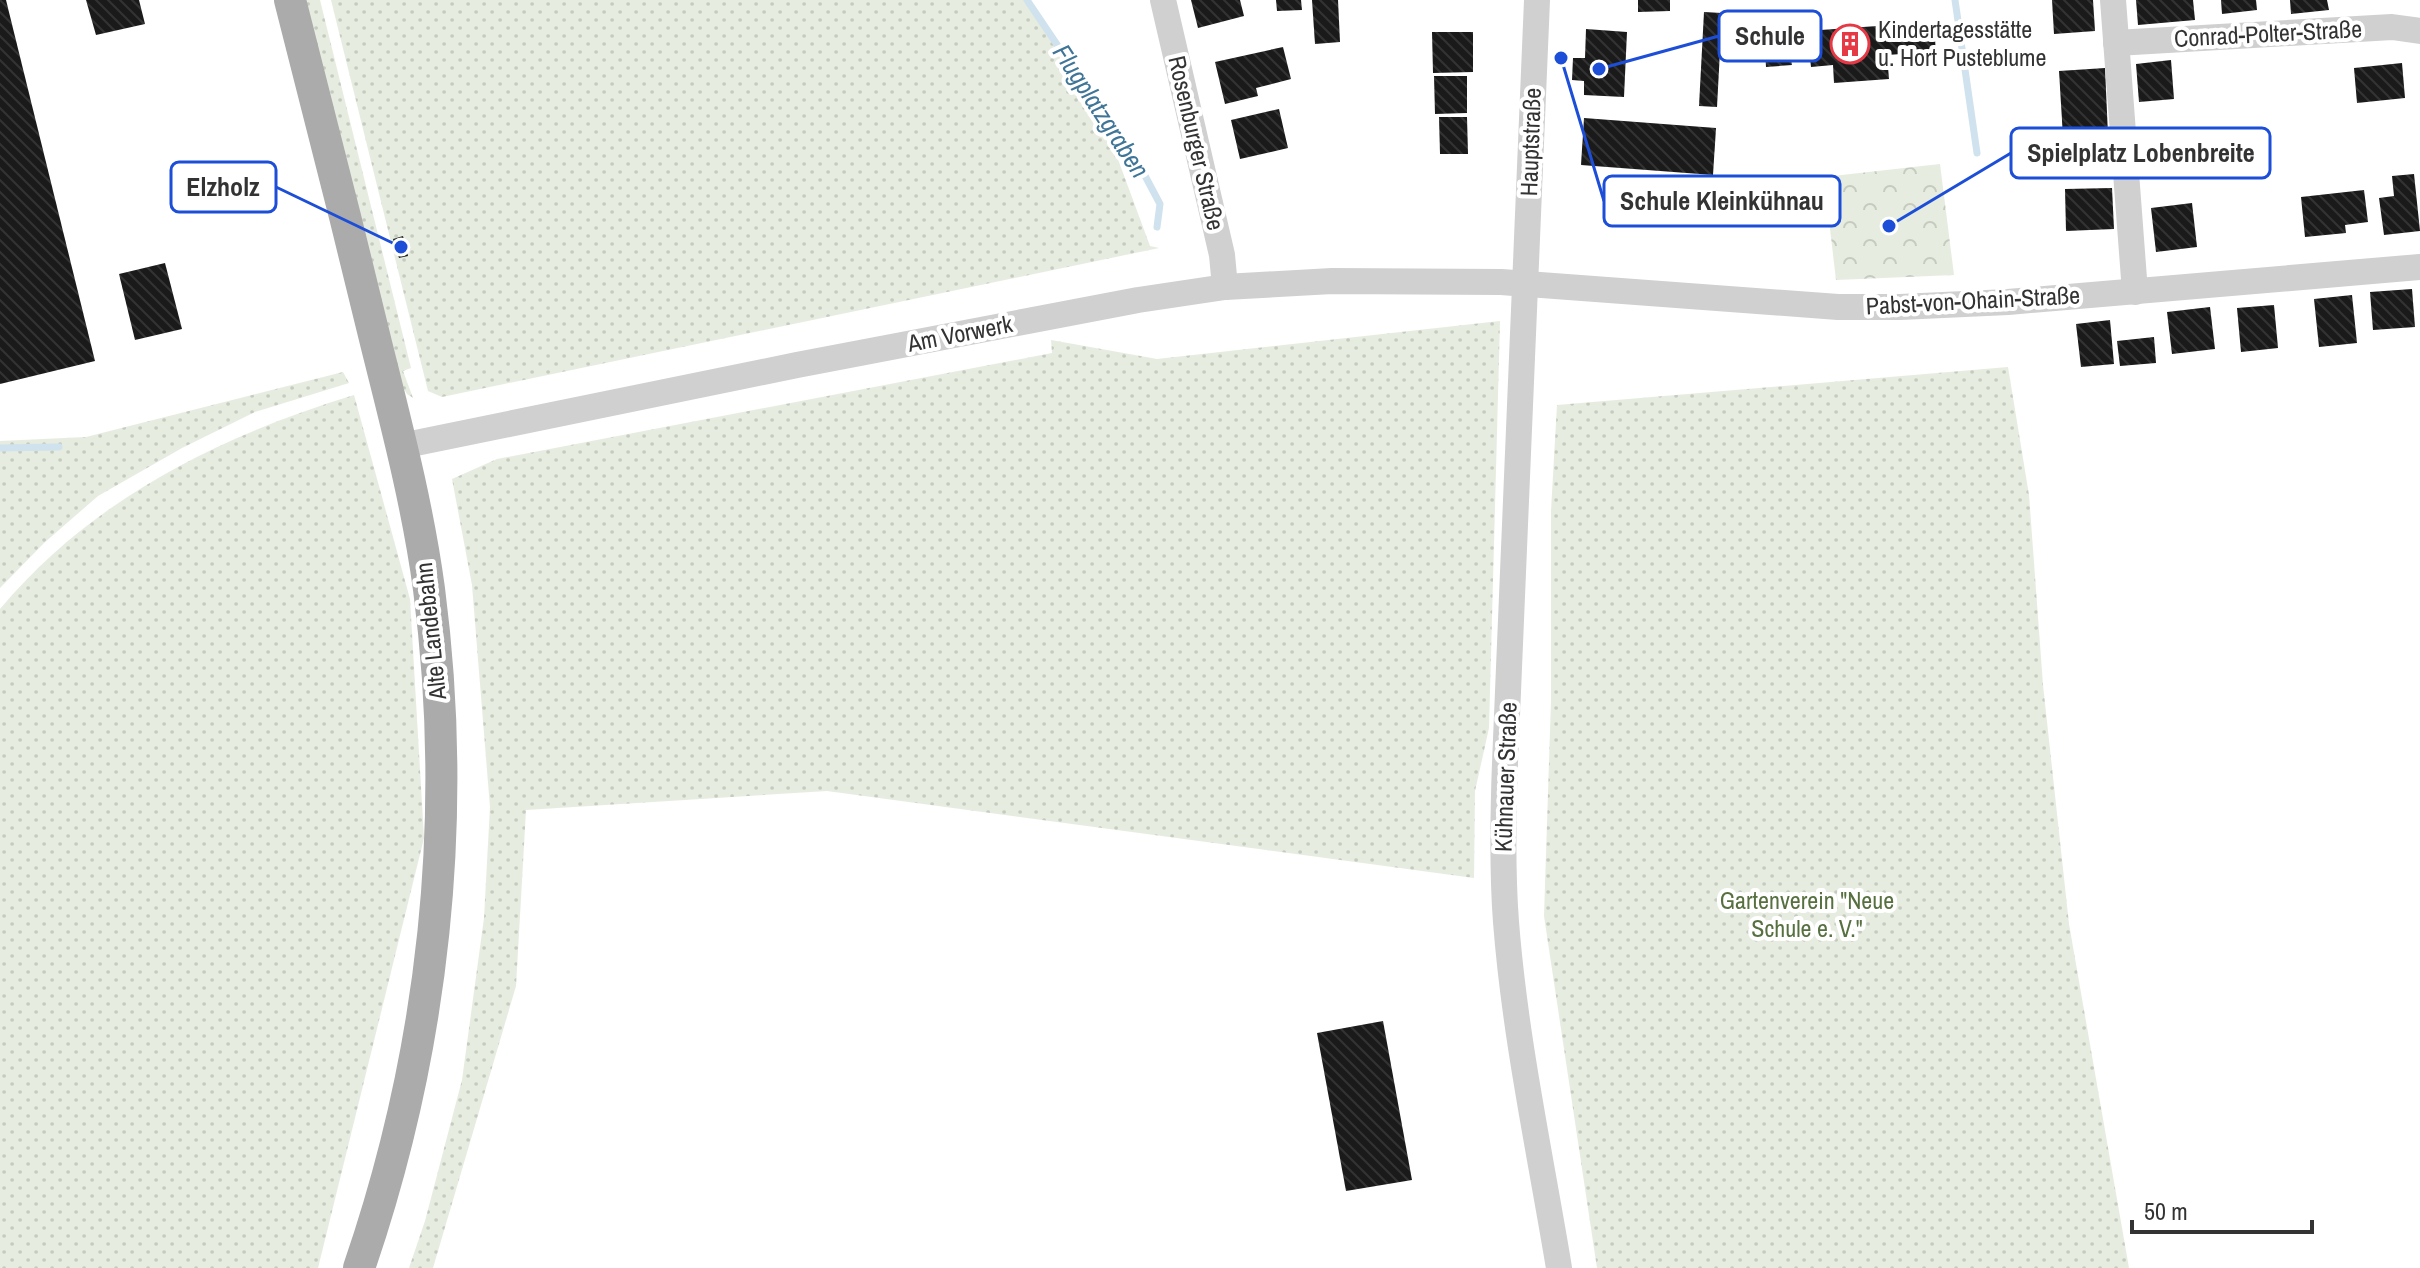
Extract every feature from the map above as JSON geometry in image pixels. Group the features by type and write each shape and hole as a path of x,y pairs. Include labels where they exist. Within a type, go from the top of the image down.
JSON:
{"main road":[{"name":"Alte Landebahn","path":"290,0 401,446 421,541 434,634 441,761 439,878 418,1050 390,1171 359,1268"}],"street":[{"name":"Rosenburger Straße","path":"1163,0 1222,255 1225,287"},
{"name":"Hauptstraße","path":"1525,283 1537,0"},
{"path":"2113,0 2135,292"},
{"name":"Conrad-Polter-Straße","path":"2116,43 2392,27 2420,31"},
{"name":"Pabst-von-Ohain-Straße","path":"1525,283 1838,307 1955,305 2420,267"},
{"name":"Am Vorwerk","path":"401,446 812,362 1138,300 1225,287 1332,281 1525,283"},
{"name":"Kühnauer Straße","path":"1525,283 1504,871 1508,946 1518,1021 1559,1268"}],"green space":[{"path":"304,0 320,0 411,368 403,371 413,398 401,384"},
{"path":"331,0 1029,0 1109,135 1150,246 1159,248 442,397 428,391"},
{"path":"1940,164 1954,275 1836,280 1824,177"},
{"path":"1500,321 1489,728 1475,791 1474,878 827,791 526,810 516,986 433,1268 409,1268 425,1221 462,1080 484,918 490,807 472,585 452,479 497,459 1052,353 1051,340 1157,359"},
{"name":"Gartenverein \"Neue Schule e. V.\"","path":"2008,367 2029,495 2043,685 2069,924 2129,1268 1597,1268 1544,916 1551,701 1551,511 1557,405"},
{"path":"343,372 349,383 255,412 182,448 98,496 44,543 0,588 0,441 86,437"},
{"path":"354,395 410,599 424,838 318,1268 0,1268 0,609 36,570 75,535 161,476 255,430"}],"building":[{"path":"0,0 6,0 95,361 0,384"},
{"path":"86,0 139,0 145,24 96,35"},
{"path":"1191,0 1240,0 1244,16 1198,28"},
{"path":"1276,0 1301,0 1302,10 1277,11"},
{"path":"1312,0 1338,0 1340,42 1315,44"},
{"path":"1638,0 1670,0 1670,11 1638,12"},
{"path":"2052,0 2093,0 2095,31 2054,34"},
{"path":"2136,0 2193,0 2195,20 2138,25"},
{"path":"2221,0 2256,0 2257,10 2222,14"},
{"path":"2290,0 2327,0 2329,10 2291,14"},
{"path":"1704,12 1722,13 1717,107 1699,106"},
{"name":"Kindertagesstätte u. Hort Pusteblume","path":"1934,22 1936,55 1887,55 1889,79 1834,83 1833,65 1811,67 1810,58 1791,60 1792,65 1766,67 1764,34"},
{"path":"1586,29 1627,32 1624,97 1584,95 1584,81 1572,80 1573,58 1585,58"},
{"path":"1432,32 1473,32 1473,72 1433,73"},
{"path":"1283,47 1291,79 1256,88 1258,96 1225,104 1215,62"},
{"path":"2171,60 2174,99 2139,102 2136,64"},
{"path":"2402,63 2405,98 2357,103 2354,68"},
{"path":"2105,68 2108,135 2063,137 2059,71"},
{"path":"1434,76 1467,76 1467,113 1435,114"},
{"path":"1279,109 1288,148 1240,159 1231,120"},
{"path":"1439,117 1467,117 1468,154 1440,154"},
{"path":"1584,118 1716,128 1713,175 1581,165"},
{"path":"2414,174 2420,231 2384,235 2379,198 2394,196 2392,176"},
{"path":"2112,188 2114,229 2066,231 2065,189"},
{"path":"2364,190 2368,222 2345,225 2346,233 2305,237 2301,197"},
{"path":"2192,203 2197,247 2156,252 2151,208"},
{"path":"403,236 408,256 399,258 393,239"},
{"path":"165,263 182,329 135,340 119,274"},
{"path":"2412,289 2415,327 2373,330 2370,292"},
{"path":"2352,295 2357,343 2319,347 2314,299"},
{"path":"2274,305 2278,348 2241,352 2237,308"},
{"path":"2210,307 2215,349 2172,354 2167,312"},
{"path":"2110,320 2114,364 2081,367 2076,324"},
{"path":"2154,337 2156,363 2120,366 2117,341"},
{"path":"1383,1021 1412,1180 1346,1191 1317,1033"}],"waterway":[{"name":"Flugplatzgraben","path":"1027,0 1143,172 1160,204 1157,227"},
{"path":"1955,0 1977,153"},
{"path":"0,448 59,447"}],"place":[{"name":"Kindertagesstätte u. Hort Pusteblume","path":"1850,44"},
{"name":"Schule Kleinkühnau","path":"1561,58"},
{"name":"Schule","path":"1599,69"},
{"name":"Spielplatz Lobenbreite","path":"1889,226"},
{"name":"Elzholz","path":"401,247"}]}
